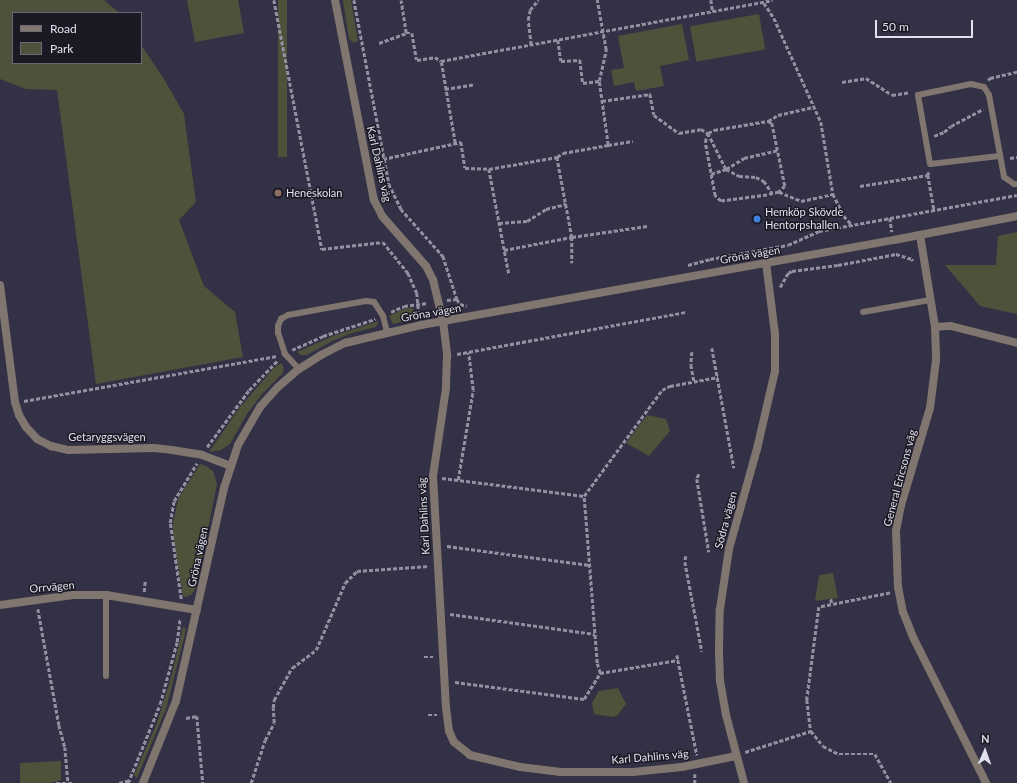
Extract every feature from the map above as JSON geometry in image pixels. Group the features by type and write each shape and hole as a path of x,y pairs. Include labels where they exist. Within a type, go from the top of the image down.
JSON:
{"street":[{"name":"Karl Dahlins väg","path":"334,0 374,200 382,216 426,266 433,280 443,321 446,356 446,388 433,476 448,731 457,746 470,755 520,767 559,772 633,772 736,756"},
{"name":"Gröna vägen","path":"143,783 176,701 230,466 246,428 260,407 278,387 299,369 321,355 345,343 387,332 1017,216"},
{"name":"General Ericsons väg","path":"920,235 934,327 936,360 930,408 901,505 896,531 898,587 903,612 914,639 986,783"},
{"name":"Södra vägen","path":"744,783 726,714 720,681 720,609 729,549 757,449 775,371 775,334 766,263"},
{"name":"Getaryggsvägen","path":"0,285 2,320 15,402 19,415 26,427 37,439 51,446 69,450 154,448 172,450 202,455 230,466"},
{"path":"934,327 951,326 1017,343"},
{"name":"Orrvägen","path":"0,605 73,595 106,595 197,610"}],"lane":[{"path":"999,156 930,164 918,95 972,84 984,87 989,95 1004,177 1014,184 1017,184"},
{"path":"863,312 930,300"},
{"path":"299,369 285,354 280,342 278,326 281,319 288,315 366,301 374,302 383,316 387,332"},
{"path":"106,595 106,676"}],"path":[{"path":"274,0 322,249 383,242 408,273 417,293 420,318"},
{"path":"354,0 383,159 393,195 409,219 443,256 457,299 460,304 468,306"},
{"path":"401,0 406,33"},
{"path":"531,45 528,20 530,10 538,0"},
{"path":"597,0 606,50 599,81 608,144"},
{"path":"711,0 713,12"},
{"path":"440,62 772,0"},
{"path":"764,2 774,18 821,122 833,194 844,216 852,225"},
{"path":"379,43 406,33 412,33 417,60 435,57 440,62 454,143"},
{"path":"558,40 562,61 580,60 583,83 599,81"},
{"path":"984,87 990,78 1017,72"},
{"path":"842,82 866,78 892,94 910,92 918,95"},
{"path":"445,89 475,84"},
{"path":"602,101 650,94 654,115 679,133 701,129 708,133 726,169 739,176 756,177 764,181 772,194"},
{"path":"925,137 944,132 952,126 991,106"},
{"path":"768,121 772,123 785,186 779,192 772,194 721,201 715,196 704,142 708,133 714,130 768,121 778,115 814,107"},
{"path":"383,159 461,142 465,168 490,169 557,157 563,153 608,144 633,141"},
{"path":"711,174 726,169 744,158 778,150"},
{"path":"557,157 572,237 572,263"},
{"path":"930,164 928,175 934,210"},
{"path":"490,169 509,274"},
{"path":"860,186 928,175"},
{"path":"779,192 801,201 833,194"},
{"path":"684,266 710,259 788,245 819,231 1017,195"},
{"path":"500,223 527,221 546,209 566,204"},
{"path":"890,218 892,234"},
{"path":"504,250 572,237 647,226"},
{"path":"780,287 788,273 792,271 838,265 896,254 912,259 914,263"},
{"path":"448,300 457,299"},
{"path":"387,314 404,306 431,303"},
{"path":"446,356 685,312"},
{"path":"295,348 347,327 376,319"},
{"path":"712,348 734,468"},
{"path":"458,480 472,390 468,352"},
{"path":"692,352 691,365 694,381"},
{"path":"22,401 285,354"},
{"path":"206,450 224,422 249,390 279,359"},
{"path":"600,674 597,663 594,634 584,496 662,390 670,386 718,377"},
{"path":"181,597 170,523 174,501 196,464"},
{"path":"699,474 697,479 709,552"},
{"path":"433,476 584,496"},
{"path":"437,544 590,565"},
{"path":"686,556 685,562 702,651"},
{"path":"251,783 265,740 274,723 274,700 292,668 316,650 345,582 357,571 430,566"},
{"path":"891,593 819,607 807,700 811,731 823,746 839,754 875,754 891,783"},
{"path":"831,599 832,604"},
{"path":"38,606 59,725 65,747 68,782"},
{"path":"440,612 594,634"},
{"path":"128,783 160,704 177,642 180,621"},
{"path":"677,655 698,763"},
{"path":"424,658 435,657"},
{"path":"444,681 584,699 600,674 678,660"},
{"path":"428,715 438,715"},
{"path":"186,718 197,716 203,783"},
{"path":"745,752 811,731"},
{"path":"695,774 695,783"},
{"path":"119,783 129,780"},
{"path":"56,783 73,783"}],"green space":[{"path":"0,0 104,0 118,12 12,12 12,64 142,64 142,46 164,79 184,114 196,202 179,220 204,286 235,312 243,357 96,384 57,90 26,89 0,79"},
{"path":"187,0 238,0 244,33 195,42"},
{"path":"278,0 287,0 287,157 278,157"},
{"path":"343,0 351,0 358,41 354,43 349,39"},
{"path":"759,14 765,49 696,62 690,26"},
{"path":"682,24 689,60 660,66 664,86 636,91 634,82 614,86 611,70 624,68 618,36"},
{"path":"1017,232 1017,314 980,306 945,265 996,265 998,236"},
{"path":"406,308 412,308 416,312 418,318 393,324 389,316"},
{"path":"379,321 376,327 352,333 330,342 307,355 301,355 297,352 333,336"},
{"path":"281,363 284,368 282,374 262,394 247,414 230,444 221,450 209,452 240,407 274,368"},
{"path":"647,415 666,419 670,431 649,456 626,443"},
{"path":"200,464 213,471 217,484 196,588 191,595 186,597 183,596 173,536 173,524 178,499"},
{"path":"833,573 838,598 815,601 819,575"},
{"path":"183,627 186,628 185,634 166,709 137,778 134,775 157,723 172,674"},
{"path":"618,688 626,704 617,716 613,717 594,714 592,703 599,691"},
{"path":"61,761 61,780 50,783 20,783 20,763"}],"place":[{"name":"Heneskolan","path":"278,193"},
{"name":"Hemköp Skövde Hentorpshallen","path":"757,219"}]}
